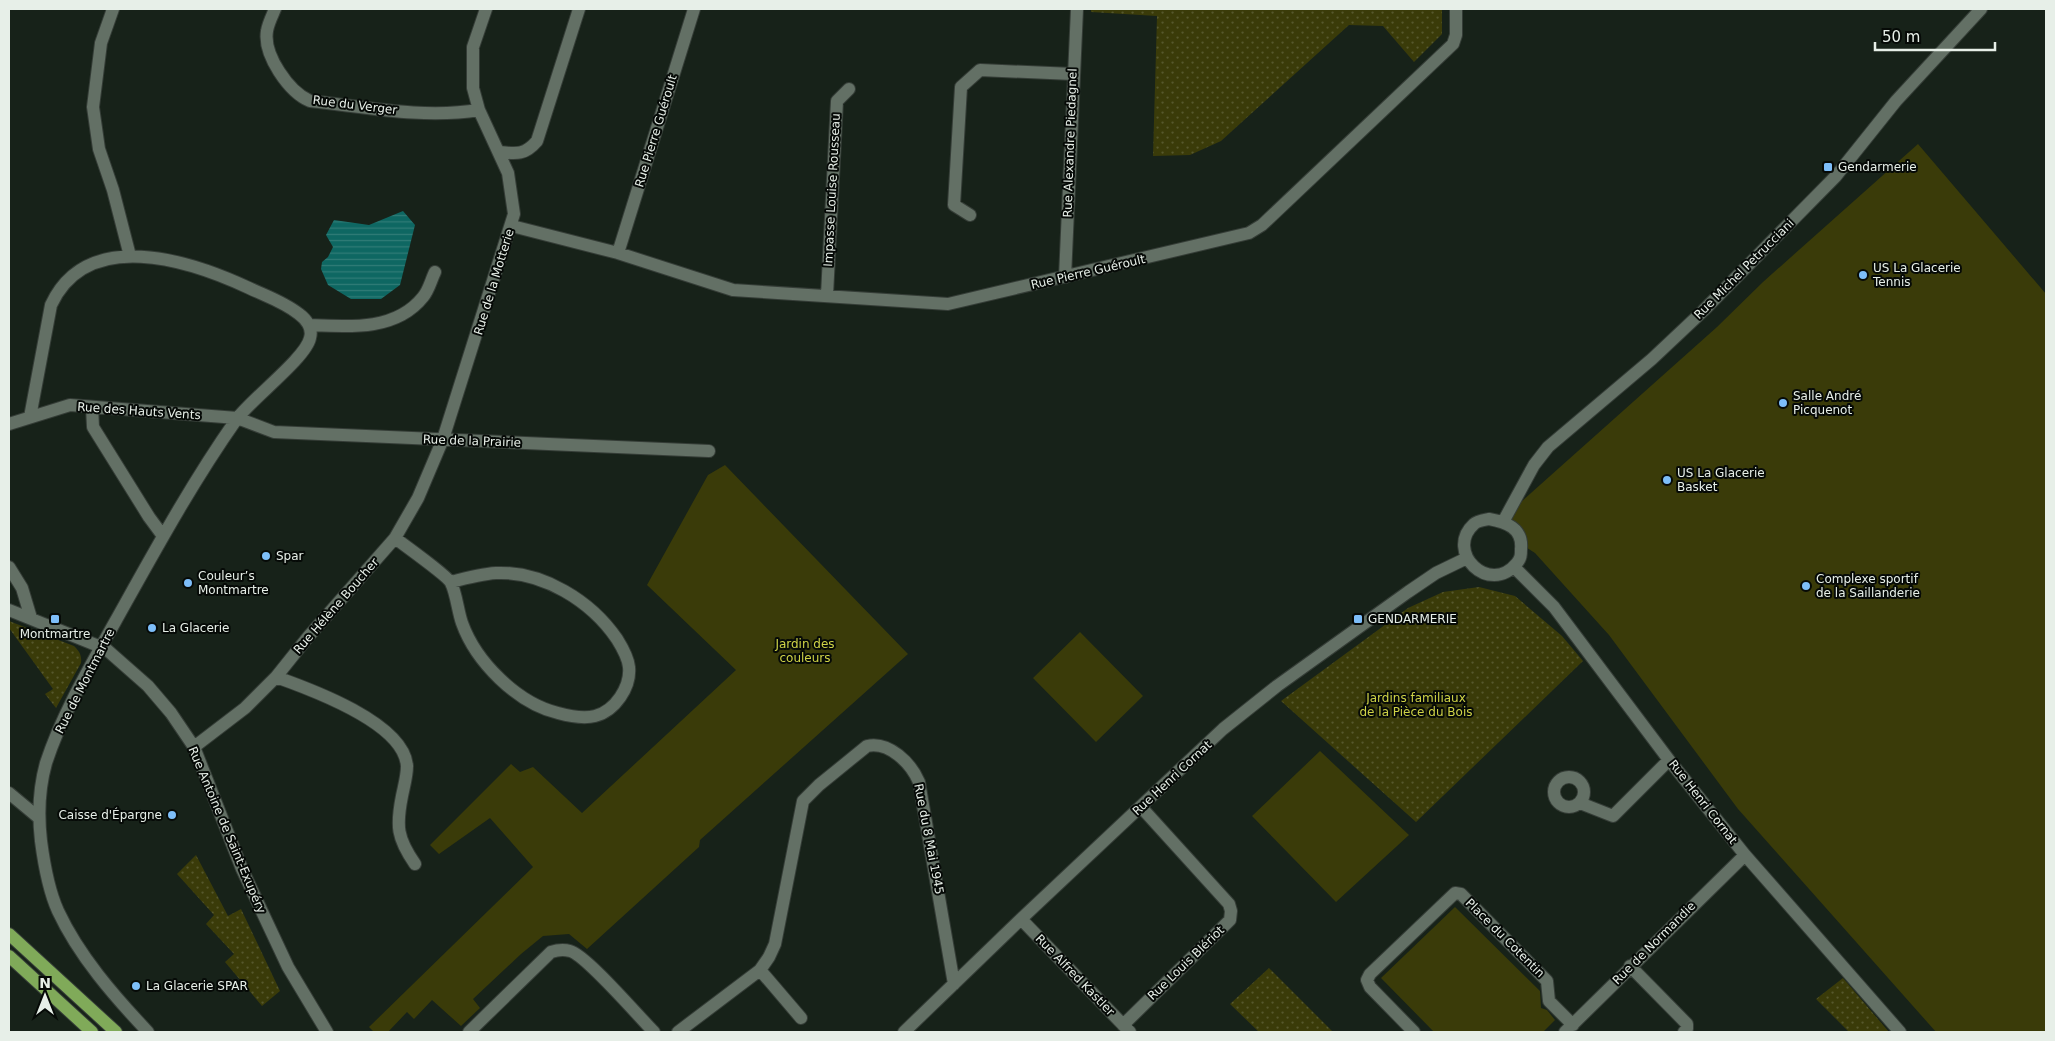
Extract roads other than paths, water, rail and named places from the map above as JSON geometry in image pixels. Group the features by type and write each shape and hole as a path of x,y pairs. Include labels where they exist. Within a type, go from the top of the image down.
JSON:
{"main road":[{"path":"9,934 116,1032"},
{"path":"9,956 92,1032"}],"street":[{"path":"113,9 102,43 93,107 99,149 113,190 130,256"},
{"name":"Rue du Verger","path":"275,9 267,30 267,44 272,58 291,88 301,97 310,100 432,115 456,114 479,110"},
{"name":"Rue de la Motterie","path":"444,440 512,226 514,214 508,173 479,110 473,88 473,47 486,9"},
{"path":"499,152 518,154 530,150 537,142 579,9"},
{"name":"Rue Pierre Guéroult","path":"618,253 694,9"},
{"name":"Rue Alexandre Piedagnel","path":"1065,277 1077,9"},
{"name":"Rue Pierre Guéroult","path":"512,226 618,253 733,290 948,304 1249,234 1262,225 1453,44 1456,35 1456,9"},
{"name":"Rue Michel Petrucciani","path":"1503,522 1534,465 1548,448 1652,359 1703,311 1836,176 1896,100 1981,9"},
{"path":"970,215 954,205 961,87 980,70 1073,74"},
{"name":"Impasse Louise Rousseau","path":"827,295 837,101 849,89"},
{"path":"30,417 51,306 57,292 64,282 84,268 105,259 130,256 184,264 214,273 281,303 300,315 310,325 363,326 388,322 412,309 424,296 435,272"},
{"path":"237,418 302,352 310,338 310,325"},
{"name":"Rue des Hauts Vents","path":"9,424 70,406 237,418"},
{"path":"92,407 93,427 149,517 163,536"},
{"name":"Rue de la Prairie","path":"237,418 274,432 709,451"},
{"name":"Rue de Montmartre","path":"148,1032 125,1008 82,953 57,910 44,866 39,818 41,789 46,764 66,715 101,648 163,536 237,418"},
{"name":"Rue Hélène Boucher","path":"194,747 245,708 276,677 308,637 396,538 418,498 444,440"},
{"path":"1488,519 1503,522 1517,531 1522,542 1521,558 1514,567 1503,574 1488,575 1475,569 1467,558 1464,547 1467,535 1475,524 1488,519"},
{"path":"396,538 451,582 462,624 471,643 482,659 517,693 537,706 557,713 579,717 596,716 609,710 620,698 627,681 629,666 622,647 593,612 578,600 548,583 532,577 514,574 496,573 451,582"},
{"name":"Rue Henri Cornat","path":"904,1032 1223,729 1263,697 1420,584 1467,558"},
{"path":"9,567 22,588 31,618"},
{"name":"Rue Henri Cornat","path":"1514,567 1554,607 1669,760 1745,854 1900,1032"},
{"name":"Rue Antoine de Saint-Exupéry","path":"9,610 106,649 148,686 171,713 194,747 242,869 262,914 288,967 327,1032"},
{"path":"276,677 322,694 349,708 384,732 402,751 407,765 398,831 403,847 415,864"},
{"name":"Rue du 8 Mai 1945","path":"678,1032 760,970 769,957 775,944 804,801 819,785 867,746 877,744 886,746 898,756 915,772 919,782 954,984"},
{"path":"1580,803 1613,816 1669,760"},
{"path":"9,792 39,818"},
{"name":"Rue Louis Blériot","path":"1126,1028 1230,920 1231,911 1229,904 1141,807"},
{"name":"Rue de Normandie","path":"1569,1028 1745,854"},
{"name":"Place du Cotentin","path":"1414,1032 1370,987 1367,980 1370,974 1455,893 1461,894 1547,980 1549,1001 1569,1028"},
{"name":"Rue Alfred Kastler","path":"1021,919 1126,1028"},
{"path":"468,1032 551,952 560,949 572,951 590,966 654,1032"},
{"path":"1630,966 1687,1024 1687,1029 1684,1032"},
{"path":"760,970 801,1018"}],"water":[{"path":"403,211 415,225 400,285 381,299 351,299 328,285 321,269 322,262 328,257 333,247 326,235 334,220 369,225"}],"place":[{"name":"Gendarmerie","path":"1828,167"},
{"name":"US La Glacerie Tennis","path":"1863,275"},
{"name":"Salle André Picquenot","path":"1783,403"},
{"name":"US La Glacerie Basket","path":"1667,480"},
{"name":"Spar","path":"266,556"},
{"name":"Couleur’s Montmartre","path":"188,583"},
{"name":"Complexe sportif de la Saillanderie","path":"1806,586"},
{"name":"Montmartre","path":"55,619"},
{"name":"GENDARMERIE","path":"1358,619"},
{"name":"La Glacerie","path":"152,628"},
{"name":"Caisse d'Épargne","path":"172,815"},
{"name":"La Glacerie SPAR","path":"136,986"}],"park label":[{"name":"Jardin des couleurs","path":"805,651"},
{"name":"Jardins familiaux de la Pièce du Bois","path":"1416,705"}]}
